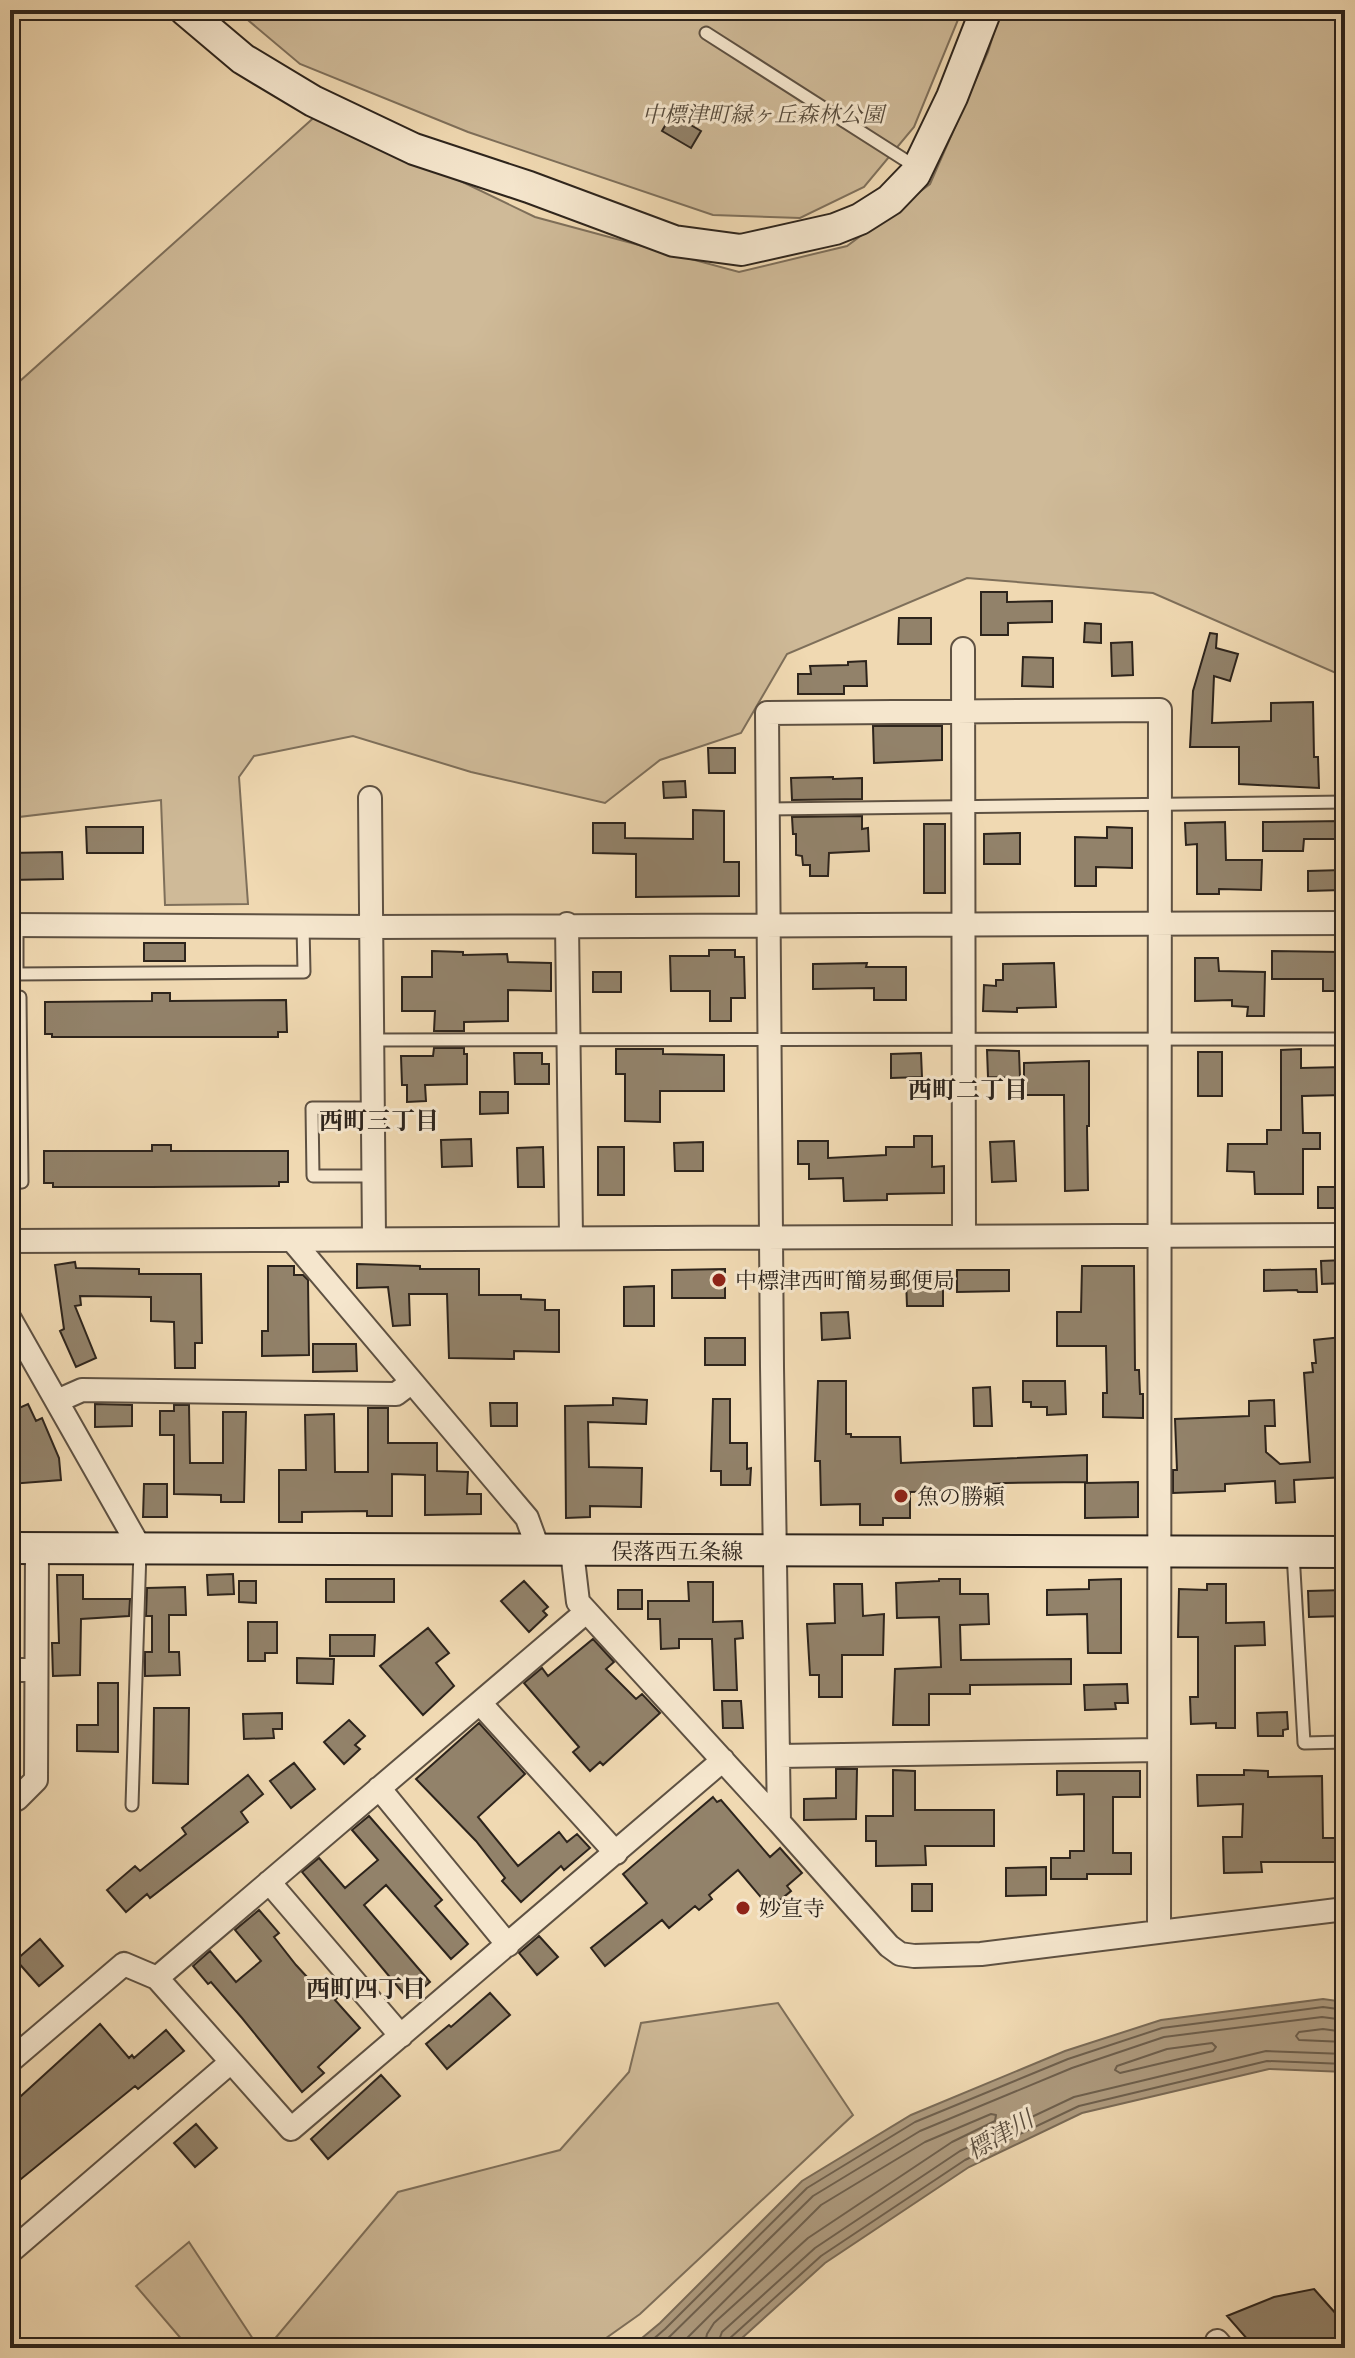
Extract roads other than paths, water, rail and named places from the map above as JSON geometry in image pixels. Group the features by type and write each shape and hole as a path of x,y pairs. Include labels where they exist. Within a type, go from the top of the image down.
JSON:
{"main road":[{"path":"185,10 243,59 313,101 414,149 529,187 674,241 741,250 835,229 860,219 890,200 915,174 952,97 981,11"},
{"name":"俣落西五条線","path":"24,1548 1345,1552"}],"street":[{"path":"963,649 964,1236"},
{"path":"779,1822 767,713 1160,710 1159,1931"},
{"path":"370,798 374,1238"},
{"path":"14,925 371,927 1345,923"},
{"path":"567,924 571,1237"},
{"path":"10,1241 1345,1235"},
{"path":"292,1240 527,1518 539,1551"},
{"path":"10,1319 16,1339 57,1401 140,1548"},
{"path":"57,1401 82,1390 396,1394 412,1382"},
{"path":"10,1802 36,1780 36,1670 24,1548"},
{"path":"572,1551 578,1602 586,1612 889,1946 900,1954 981,1954 1345,1909"},
{"path":"157,1978 586,1612"},
{"path":"10,1670 36,1670"},
{"path":"480,1703 616,1853"},
{"path":"779,1756 1158,1750"},
{"path":"10,2061 124,1964 157,1978 291,2129 723,1760"},
{"path":"379,1788 508,1945"},
{"path":"269,1882 401,2036"},
{"path":"10,2252 231,2062"}],"lane":[{"path":"706,33 916,168"},
{"path":"768,809 1345,802"},
{"path":"14,925 17,974 304,972 303,926"},
{"path":"10,997 20,997 22,1182 10,1183"},
{"path":"372,1040 1345,1039"},
{"path":"373,1108 312,1108 313,1176 373,1176"},
{"path":"132,1805 140,1548"},
{"path":"1293,1552 1304,1743 1345,1742"}],"water":[{"name":"標津川","path":"1323,1999 1345,2002 1345,2072 1269,2069 1082,2113 969,2167 825,2263 731,2348 630,2348 660,2323 802,2181 911,2115 1065,2051 1161,2020"}],"place":[{"name":"中標津西町簡易郵便局","path":"719,1280"},
{"name":"魚の勝頼","path":"901,1496"},
{"name":"妙宣寺","path":"743,1908"}],"district":[{"name":"西町二丁目","path":"968,1090"},
{"name":"西町三丁目","path":"379,1121"},
{"name":"西町四丁目","path":"366,1989"}],"park label":[{"name":"中標津町緑ヶ丘森林公園","path":"763,114"}]}
